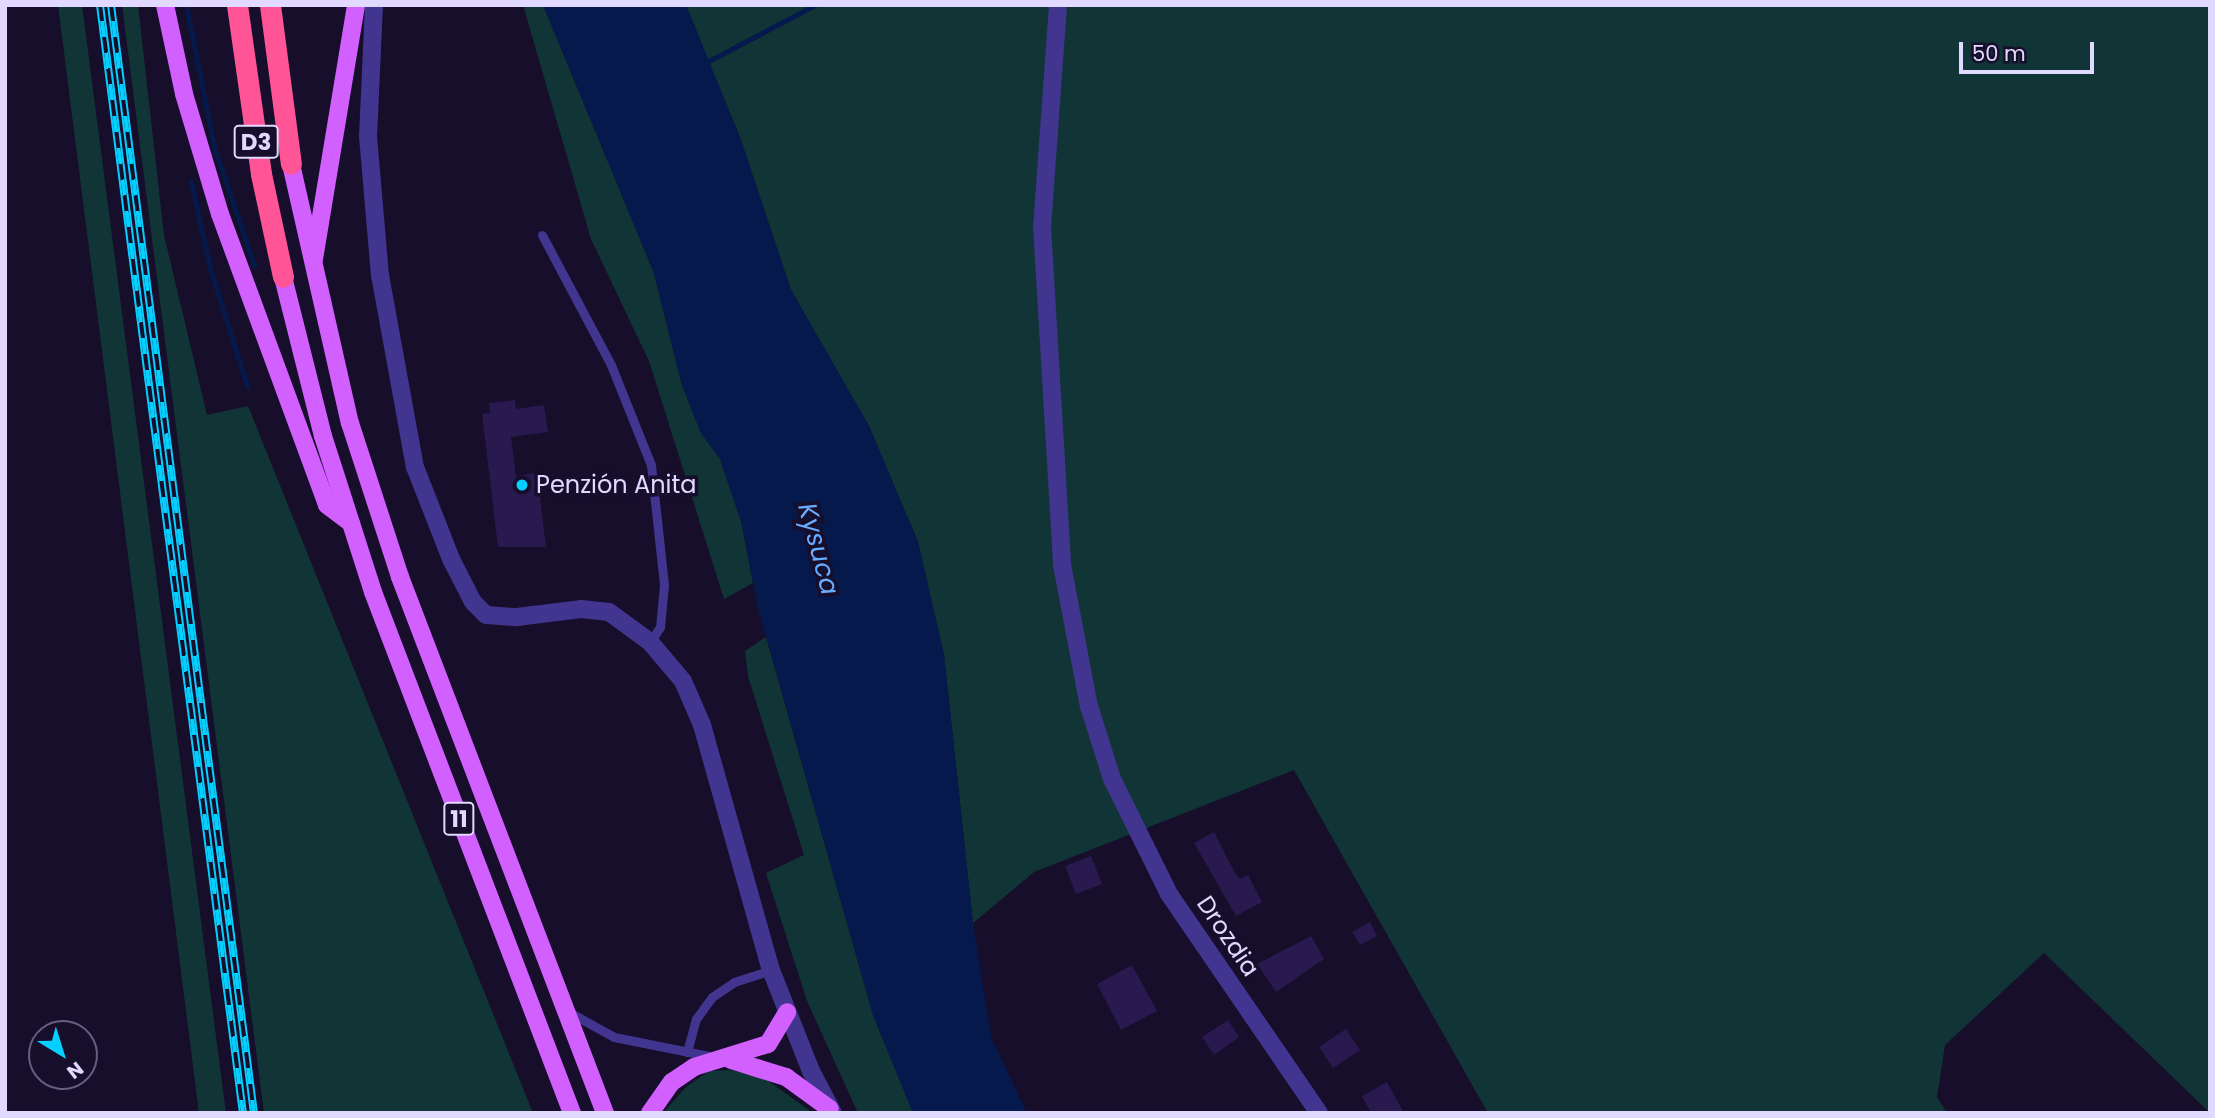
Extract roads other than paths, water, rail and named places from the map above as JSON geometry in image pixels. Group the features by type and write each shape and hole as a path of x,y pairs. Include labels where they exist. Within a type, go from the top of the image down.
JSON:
{"highway":[{"name":"D3","path":"237,5 259,160 283,277"},
{"name":"D3","path":"270,5 290,164"}],"main road":[{"path":"165,5 184,94 220,214 327,505 351,523"},
{"path":"313,269 356,5"},
{"name":"D3","path":"290,164 313,269"},
{"name":"11","path":"313,269 350,423 400,577 606,1113"},
{"name":"D3","path":"283,277 323,436 351,523"},
{"name":"11","path":"351,523 430,746 572,1113"},
{"path":"650,1113 672,1082 694,1067 728,1060 768,1044 786,1012"},
{"path":"728,1060 786,1077 831,1111"}],"street":[{"path":"374,5 368,136 380,275 415,467 451,559 473,602 486,615 517,617 581,609 608,612 650,642 683,681 695,703 771,970 786,1012 831,1111"},
{"name":"Drozdia","path":"1058,5 1042,226 1062,565 1088,705 1112,779 1169,894 1319,1113"}],"lane":[{"path":"542,235 611,365 651,465 664,585 660,627 650,642"},
{"path":"687,1052 696,1019 712,998 734,982 771,970"},
{"path":"565,1009 614,1037 728,1060"}],"water":[{"name":"Kysuca","path":"543,5 686,5 741,140 791,290 869,426 918,542 944,655 973,923 991,1037 1027,1113 913,1113 873,1015 758,608 741,521 720,459 701,433 682,385 654,273"}],"waterway":[{"path":"186,5 214,147 254,265"},
{"path":"703,64 815,5"},
{"path":"191,181 210,268 247,386"}],"railway":[{"path":"100,5 243,1113"},
{"path":"111,5 254,1113"}],"place":[{"name":"Penzión Anita","path":"522,485"}]}
